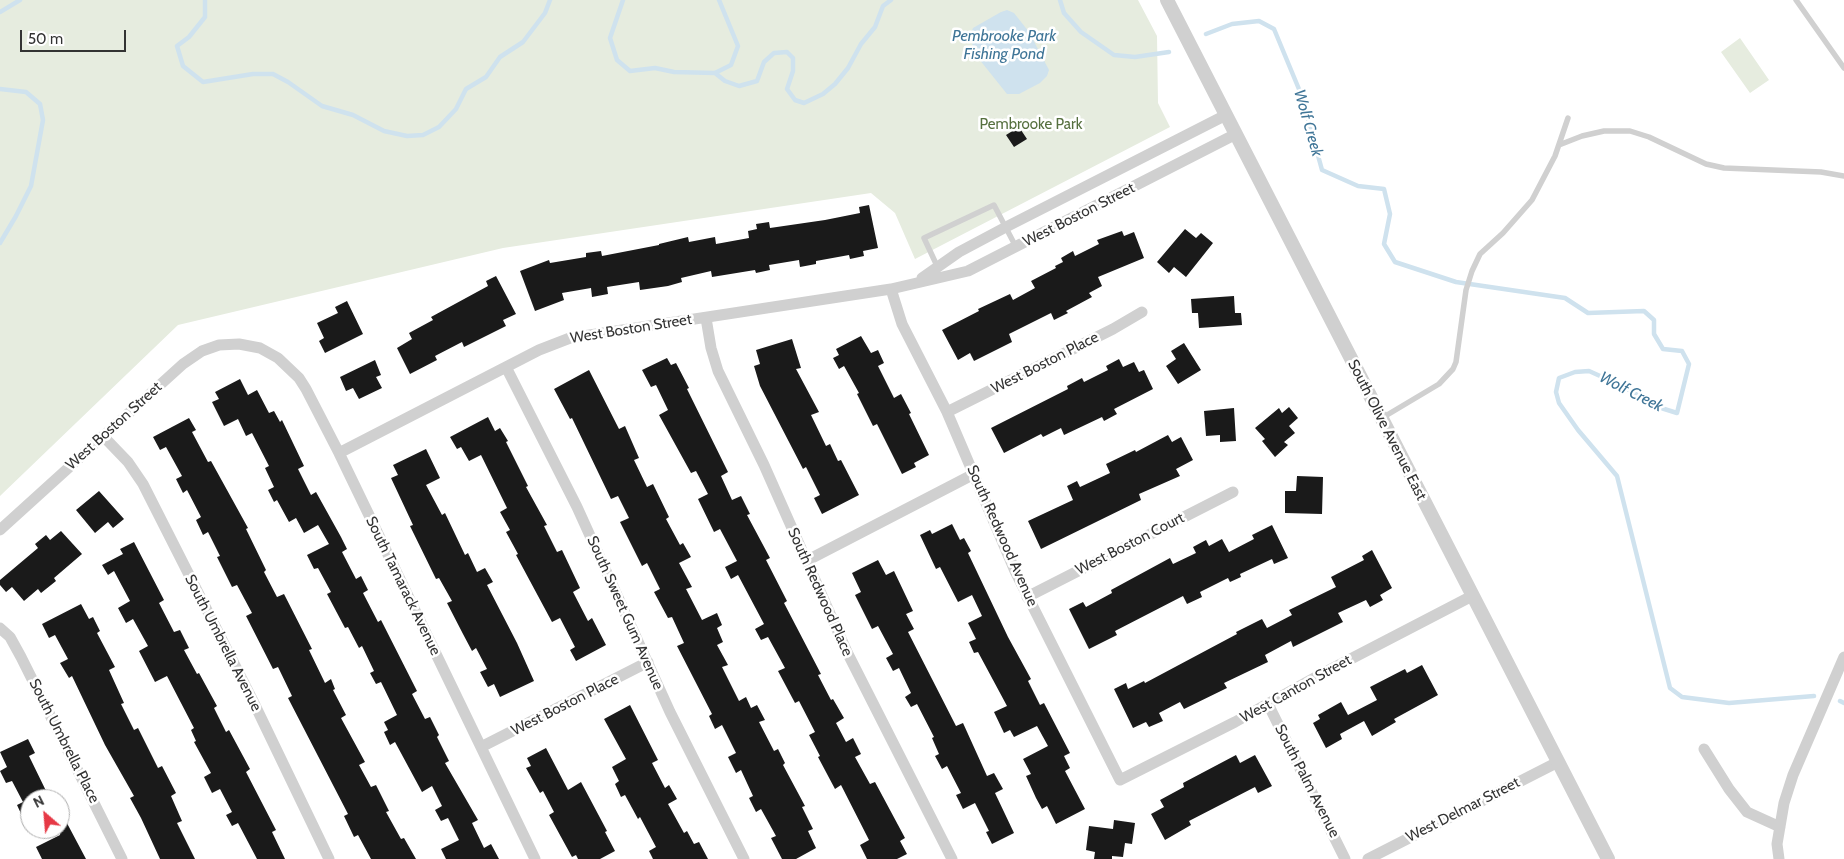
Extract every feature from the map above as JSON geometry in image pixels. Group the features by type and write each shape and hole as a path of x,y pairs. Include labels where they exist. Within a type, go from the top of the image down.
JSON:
{"street":[{"name":"South Olive Avenue East","path":"1167,0 1608,859"},
{"name":"West Boston Street","path":"940,272 959,252 1226,115"},
{"name":"West Boston Street","path":"339,453 539,350 570,338 891,289 917,282 940,272 968,271 1236,134"},
{"name":"South Redwood Avenue","path":"891,289 902,324 947,412 1027,597 1120,780"},
{"name":"West Boston Place","path":"947,412 1113,329 1142,312"},
{"name":"South Redwood Place","path":"706,318 711,348 718,371 764,465 848,652 952,859"},
{"name":"West Boston Street","path":"0,530 183,364 202,351 219,345 239,344"},
{"name":"South Tamarack Avenue","path":"239,344 260,348 278,358 299,378 339,453 535,859"},
{"name":"South Sweet Gum Avenue","path":"506,367 592,539 680,733 744,859"},
{"name":"South Umbrella Avenue","path":"103,436 128,462 143,484 253,702 329,859"},
{"path":"806,561 974,474"},
{"name":"West Boston Court","path":"1027,597 1233,492"},
{"name":"West Canton Street","path":"1120,780 1472,596"},
{"name":"South Umbrella Place","path":"0,628 10,637 22,656 122,859"},
{"path":"1779,859 1777,844 1793,775 1844,657"},
{"name":"West Boston Place","path":"481,747 648,662"},
{"name":"South Palm Avenue","path":"1268,704 1346,859"},
{"path":"1704,749 1729,789 1747,812 1780,827"},
{"name":"West Delmar Street","path":"1368,859 1558,762"}],"lane":[{"path":"1796,0 1844,68"},
{"path":"1382,418 1439,384 1453,369 1456,362 1466,290 1472,271 1480,254 1503,233 1532,200 1556,156 1568,118"},
{"path":"1558,145 1582,136 1604,131 1630,131 1649,137 1706,164 1724,168 1821,172 1844,176"},
{"path":"940,272 924,238 994,205 1016,247"}],"green space":[{"name":"Pembrooke Park","path":"0,0 1138,0 1157,36 1158,103 1170,127 915,259 895,213 871,193 503,248 178,325 0,496"},
{"path":"1740,38 1769,80 1750,93 1721,52"}],"water":[{"name":"Pembrooke Park Fishing Pond","path":"1007,10 1014,13 1029,32 1049,70 1047,76 1040,83 1019,94 1007,94 979,59 970,35 973,28"}],"building":[{"path":"1019,127 1027,139 1014,147 1006,135"},
{"path":"869,205 878,248 863,251 864,256 850,259 849,255 816,261 816,264 800,267 799,260 769,265 770,270 756,273 755,270 712,277 711,271 681,278 682,282 668,286 640,290 639,282 607,287 608,294 592,297 591,288 562,293 564,300 535,311 520,271 549,260 550,263 586,257 586,253 601,251 602,256 659,245 688,237 689,242 715,237 716,244 749,238 748,231 757,229 756,224 769,222 770,228 825,220 860,213 859,207"},
{"path":"1185,229 1196,238 1201,233 1213,243 1186,277 1174,267 1169,273 1157,262"},
{"path":"1122,231 1124,236 1134,232 1144,258 1098,277 1102,286 1089,293 1092,297 1066,311 1068,313 1054,320 1051,313 1009,334 1012,342 974,361 970,353 958,360 942,330 979,311 978,309 1010,294 1013,300 1035,288 1031,281 1056,268 1055,266 1063,262 1061,258 1073,251 1075,256 1099,244 1097,240"},
{"path":"496,276 516,314 503,320 506,326 464,347 462,342 435,356 437,360 410,374 397,348 412,339 409,333 433,320 431,317 488,286 486,281"},
{"path":"1234,296 1235,313 1241,313 1242,325 1199,328 1198,313 1192,313 1191,299"},
{"path":"347,301 363,334 325,353 319,341 324,338 317,323 338,313 335,307"},
{"path":"861,336 871,353 878,350 884,363 878,366 894,398 901,394 929,455 914,463 916,467 902,474 877,424 873,426 857,394 859,393 844,366 839,369 833,358 839,355 836,349"},
{"path":"792,339 801,368 796,369 819,412 811,415 826,446 830,444 838,461 841,460 859,495 822,514 814,498 820,495 806,467 803,469 760,386 754,366 760,364 756,350"},
{"path":"1184,343 1201,370 1178,384 1166,366 1176,359 1171,351"},
{"path":"667,358 671,365 676,363 728,472 721,476 732,500 741,496 750,514 747,515 770,558 766,560 787,601 784,603 821,674 818,675 831,700 833,699 844,718 836,723 846,742 853,738 861,754 855,757 870,784 875,782 905,838 900,841 907,854 897,859 867,859 860,845 869,840 841,785 835,789 818,757 820,756 809,735 815,732 799,701 795,703 778,671 785,668 768,637 761,640 755,629 764,624 738,575 731,579 725,567 737,561 720,529 714,532 698,499 708,494 696,471 691,473 659,415 668,410 656,385 651,387 642,370"},
{"path":"1119,359 1123,367 1134,362 1139,372 1144,370 1153,389 1114,409 1117,414 1104,421 1102,417 1064,435 1061,428 1043,437 1041,434 1004,453 991,428 1068,389 1067,386 1082,378 1084,382 1108,370 1106,366"},
{"path":"375,360 381,375 376,377 382,388 359,399 353,388 346,391 340,377"},
{"path":"589,370 619,429 625,426 639,458 634,460 647,487 653,484 669,517 666,519 680,545 683,543 691,557 679,563 692,587 686,589 702,620 717,613 722,625 717,628 723,642 717,645 728,665 722,667 739,701 746,697 751,708 757,705 765,720 759,722 774,751 778,749 785,763 783,765 805,806 802,807 813,829 808,831 816,848 796,859 782,859 771,838 776,836 761,809 756,812 749,798 753,796 741,770 736,773 728,757 736,753 722,725 715,729 709,716 712,714 677,646 684,643 672,617 668,618 654,592 660,589 647,563 642,566 620,522 629,518 618,496 611,499 572,418 570,419 554,389"},
{"path":"240,379 248,395 257,390 269,413 274,411 280,422 282,420 304,466 298,469 311,495 316,492 341,537 347,549 342,552 356,579 361,576 368,590 363,593 378,622 381,620 417,691 412,694 425,719 430,717 439,735 437,737 449,761 445,763 478,820 472,823 484,848 491,844 499,859 446,859 441,849 459,840 448,818 441,821 435,810 442,806 432,786 422,792 395,742 390,745 384,732 388,730 384,722 397,715 381,682 376,684 370,673 374,671 362,646 359,648 348,627 345,628 327,594 331,592 318,568 314,569 307,555 329,544 318,525 304,533 296,518 289,522 277,500 274,502 268,490 274,487 265,468 269,466 252,433 246,436 238,419 224,426 212,402 219,399 215,392"},
{"path":"1289,407 1298,418 1289,426 1295,433 1284,442 1288,445 1275,457 1262,441 1265,439 1255,428 1279,408 1282,413"},
{"path":"1234,408 1236,441 1220,442 1220,435 1206,436 1204,411"},
{"path":"488,417 495,431 500,428 508,441 506,442 528,486 526,487 547,525 544,526 557,552 562,550 580,588 573,592 588,621 592,618 606,645 576,661 570,650 575,647 560,618 552,622 516,555 518,554 506,532 510,530 500,512 507,508 481,455 469,461 461,447 457,449 450,437"},
{"path":"189,418 196,430 192,432 208,462 211,461 248,528 246,529 266,570 264,572 277,597 284,594 312,649 309,650 325,683 331,679 335,689 333,690 346,715 341,718 365,762 359,765 371,787 376,785 389,811 386,812 401,839 404,838 416,859 371,859 358,835 354,837 344,816 348,814 288,698 292,696 278,667 273,669 246,616 252,613 237,585 232,587 217,557 220,556 208,532 203,535 196,520 201,517 187,490 183,493 176,479 182,476 166,447 160,450 153,437"},
{"path":"1168,435 1172,442 1181,437 1193,460 1176,469 1180,476 1139,494 1141,500 1041,549 1028,521 1073,500 1067,486 1077,481 1080,487 1110,473 1106,464 1135,450 1136,452"},
{"path":"426,449 440,478 426,485 442,515 445,513 465,555 468,553 477,572 485,568 493,582 487,585 534,681 500,697 494,684 488,687 480,672 487,669 476,648 472,651 447,603 452,601 439,578 436,579 410,526 413,525 391,478 398,475 393,465"},
{"path":"1297,476 1323,477 1322,514 1285,513 1285,491 1296,491"},
{"path":"99,491 124,519 113,528 108,522 95,533 76,510"},
{"path":"952,524 960,540 964,538 971,551 968,553 1008,637 1031,679 1028,681 1040,705 1044,703 1070,753 1064,756 1070,768 1065,771 1085,809 1056,824 1047,806 1042,809 1036,798 1026,776 1031,774 1023,759 1048,746 1037,726 1014,737 1010,730 1004,733 994,712 1007,706 978,652 974,653 969,642 976,639 968,623 982,616 972,595 958,602 940,567 936,569 920,535 930,530 932,534"},
{"path":"1272,525 1288,558 1274,564 1272,559 1240,574 1241,577 1230,582 1228,578 1200,592 1202,597 1187,604 1183,596 1115,631 1117,635 1089,649 1069,609 1083,602 1086,607 1112,593 1111,590 1170,558 1173,564 1196,553 1193,547 1206,540 1209,546 1222,539 1229,552 1254,539 1252,535"},
{"path":"61,531 82,554 54,578 56,581 41,593 38,589 24,601 12,587 6,592 0,585 0,580 38,548 35,544 46,535 50,540"},
{"path":"134,542 164,600 159,603 174,632 180,630 189,648 184,650 217,706 214,708 226,732 229,730 250,769 246,772 276,830 272,832 285,859 257,859 238,823 232,826 226,815 232,812 220,789 212,793 204,777 211,773 194,742 196,741 191,730 194,728 167,676 155,682 139,651 148,646 133,619 126,623 118,608 130,601 114,571 108,575 102,565 123,554 120,549"},
{"path":"1372,550 1392,588 1380,595 1383,600 1370,607 1366,600 1338,613 1343,622 1293,647 1291,641 1265,655 1268,662 1224,683 1227,688 1184,709 1180,702 1159,713 1163,721 1149,727 1146,722 1133,728 1114,689 1126,683 1128,689 1144,681 1145,683 1262,619 1267,628 1292,615 1289,610 1336,587 1331,577 1364,560 1362,556"},
{"path":"878,560 886,575 894,571 913,611 906,614 914,629 908,632 956,726 963,723 987,776 994,773 1003,789 995,793 1014,833 992,844 986,832 989,831 975,803 963,809 956,795 961,793 947,766 942,769 935,756 939,754 932,738 934,737 917,704 911,707 905,697 911,693 899,668 893,671 886,658 893,654 878,626 872,629 855,595 861,592 852,573"},
{"path":"81,604 89,619 93,617 100,631 97,633 115,667 109,670 124,703 121,704 134,730 138,728 158,768 162,766 176,793 171,796 182,821 177,823 195,859 160,859 130,798 134,796 105,745 72,676 69,678 60,663 68,659 55,635 49,638 42,624"},
{"path":"1422,665 1438,695 1394,719 1396,722 1372,736 1364,721 1340,734 1342,739 1326,748 1313,723 1320,719 1318,715 1341,702 1348,715 1377,700 1370,687 1405,669 1407,673"},
{"path":"630,705 658,760 652,763 665,788 669,785 677,799 668,804 684,833 687,831 694,844 699,842 708,859 653,859 649,851 656,847 640,817 638,819 625,795 621,797 615,784 619,781 612,767 626,759 604,719"},
{"path":"28,739 35,753 29,756 45,789 20,789 20,796 12,781 6,783 0,771 7,767 0,752"},
{"path":"546,748 568,790 581,782 607,831 605,832 615,851 600,859 578,859 576,855 572,857 549,815 554,812 543,791 540,793 526,768 531,766 527,758"},
{"path":"1236,755 1240,763 1255,755 1272,786 1258,793 1255,787 1189,821 1191,825 1165,840 1151,814 1164,807 1160,800 1184,787 1183,783"},
{"path":"1114,820 1135,823 1132,844 1125,843 1123,857 1112,856 1112,859 1094,859 1095,852 1086,850 1089,826 1113,829"},
{"path":"70,829 86,859 42,859 36,847 52,839 70,839"}],"waterway":[{"path":"0,12 20,0"},
{"path":"205,0 205,17 189,37 177,46 183,66 203,82 253,74 273,74 288,82 322,106 353,115 384,131 407,136 423,135 439,127 456,109 466,89 486,77 500,57 523,42 545,13 550,0"},
{"path":"623,0 610,38 617,60 630,71 655,68 674,72 715,73 731,65 738,46 719,0"},
{"name":"Wolf Creek","path":"715,73 725,81 739,86 757,81 764,62 774,53 787,52 793,58 793,71 787,89 795,100 804,103 823,94 835,84 848,68 861,44 875,27 883,6 891,0"},
{"name":"Wolf Creek","path":"1060,0 1064,13 1081,32 1114,55 1135,57 1169,52"},
{"name":"Wolf Creek","path":"1206,34 1232,24 1259,21 1274,29 1301,94 1322,170 1358,186 1384,189 1390,214 1384,244 1395,262 1456,282 1565,298 1588,313 1644,311 1654,320 1654,334 1663,349 1682,351 1689,364 1677,413 1658,407 1620,385 1589,371 1575,372 1559,378 1556,392 1559,403 1578,430 1617,476 1670,688 1682,697 1729,703 1814,696"},
{"path":"0,89 26,92 40,104 43,120 31,186 0,243"},
{"name":"Wolf Creek","path":"1840,701 1844,703"}]}
